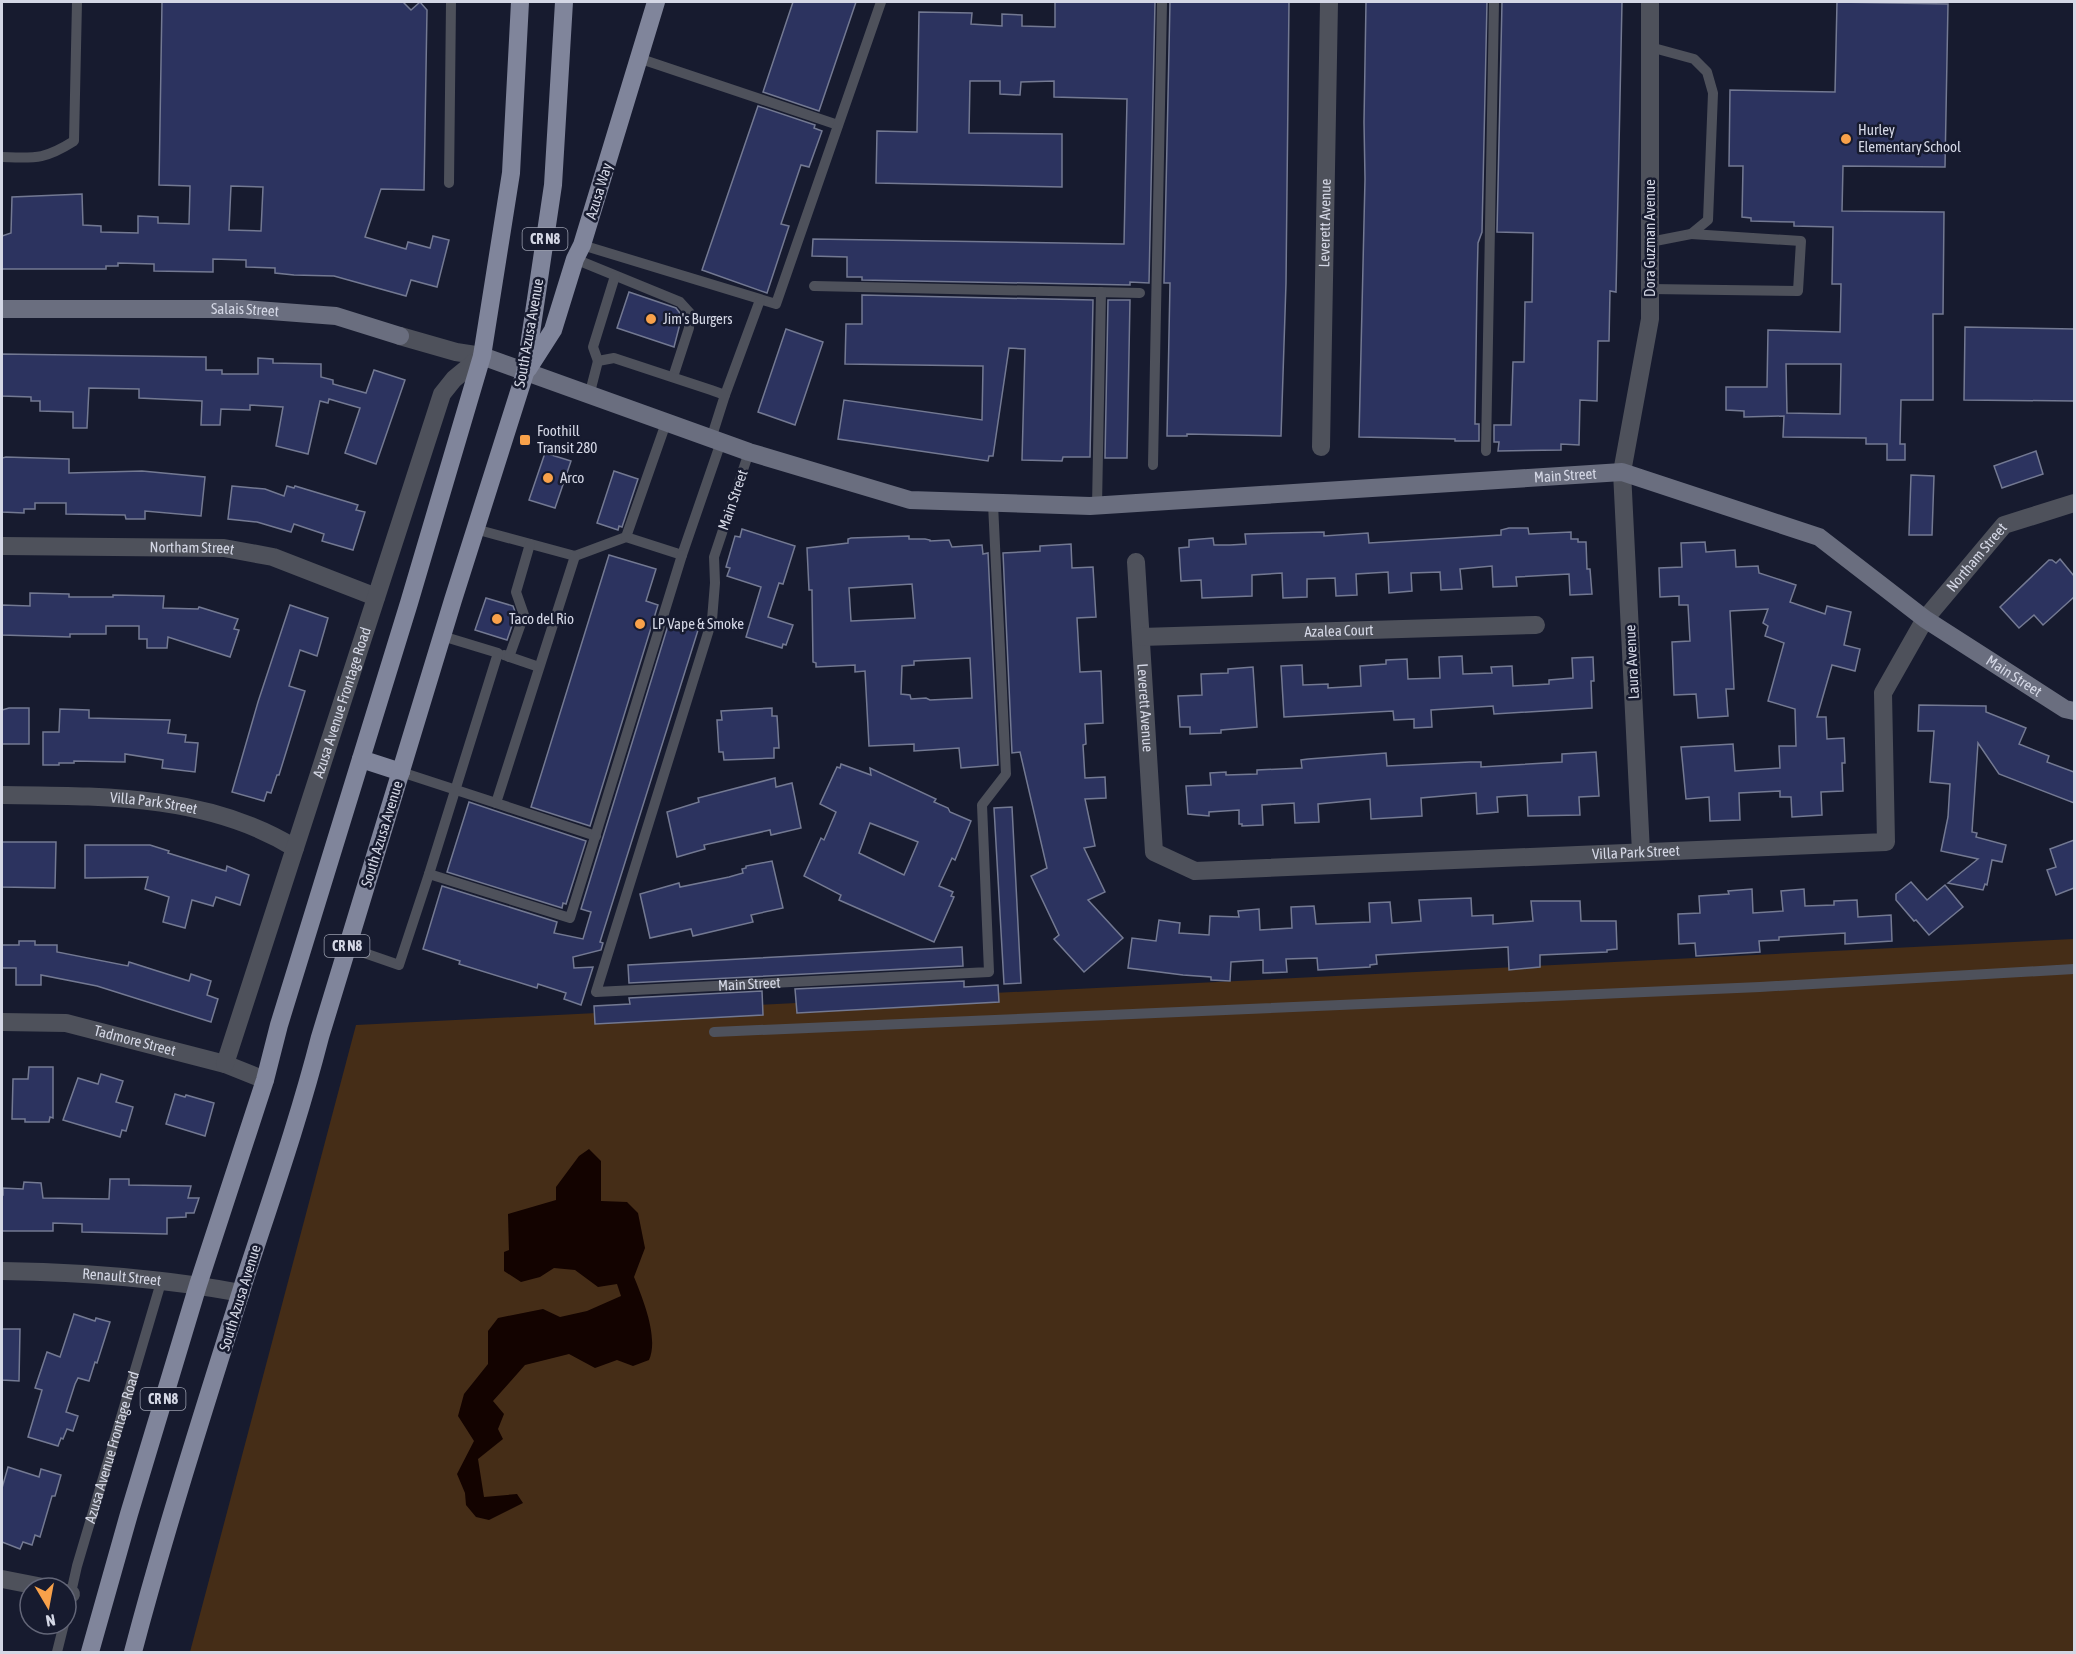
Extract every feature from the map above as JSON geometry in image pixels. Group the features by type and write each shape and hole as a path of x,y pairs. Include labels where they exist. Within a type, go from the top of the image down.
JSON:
{"main road":[{"name":"CR N8","path":"90,1653 108,1584 198,1285 265,1080 279,1025 362,759 482,356 511,173 520,2"},
{"name":"South Azusa Avenue","path":"133,1653 148,1595 525,373 554,185 564,2"},
{"name":"Azusa Way","path":"525,373 554,330 656,2"},
{"path":"362,759 401,772"}],"street":[{"name":"Leverett Avenue","path":"1322,447 1329,2"},
{"name":"Dora Guzman Avenue","path":"1622,472 1650,319 1650,2"},
{"name":"Salais Street","path":"2,309 243,309 336,316 456,352 482,356"},
{"name":"Main Street","path":"482,356 716,441 910,500 1097,506 1622,472 1819,537 1925,619 2065,709 2074,711"},
{"name":"Azusa Avenue Frontage Road","path":"225,1064 442,394 454,379 482,356"},
{"name":"Laura Avenue","path":"1622,472 1641,852"},
{"name":"Northam Street","path":"1925,619 2004,525 2074,503"},
{"name":"Northam Street","path":"2,546 224,548 273,557 376,597"},
{"name":"Leverett Avenue","path":"1136,562 1154,852"},
{"name":"Villa Park Street","path":"1154,852 1195,871 1886,842 1883,693 1925,619"},
{"name":"Azalea Court","path":"1141,637 1536,625"},
{"name":"Villa Park Street","path":"2,795 83,796 165,802 201,810 270,832 295,848"},
{"name":"Tadmore Street","path":"2,1022 66,1023 225,1064 265,1080"},
{"name":"Renault Street","path":"2,1270 70,1272 162,1280 241,1293"},
{"path":"2,1579 18,1582"}],"lane":[{"path":"2,157 37,158 51,154 74,141 77,2"},
{"path":"449,183 451,2"},
{"path":"578,252 776,304 881,2"},
{"path":"1154,465 1162,2"},
{"path":"1486,452 1494,2"},
{"path":"1650,47 1694,59 1707,72 1713,93 1708,220 1691,234"},
{"path":"638,58 838,124"},
{"path":"1650,242 1691,234 1801,241 1798,291 1650,289"},
{"path":"578,252 615,276 680,303 690,313 689,328 673,377"},
{"path":"589,396 598,361 593,347 615,276"},
{"path":"814,286 1140,293"},
{"path":"1097,506 1101,292"},
{"path":"429,874 570,918 716,441 724,395 760,300"},
{"path":"598,361 614,358 724,395"},
{"path":"626,537 666,423"},
{"name":"Main Street","path":"749,452 714,557 712,620 596,992 989,972 982,805 1005,774 993,504"},
{"path":"475,529 575,556 626,537 682,555"},
{"path":"509,657 524,615 516,592 530,544"},
{"path":"496,803 575,556"},
{"path":"442,636 540,667"},
{"path":"347,947 399,965 498,653"},
{"path":"401,772 596,836"},
{"path":"714,1032 1760,987 2074,969"},
{"name":"Azusa Avenue Frontage Road","path":"74,1576 162,1280"},
{"path":"57,1653 61,1636"}],"shaded area":[{"path":"2074,939 2074,1652 190,1652 356,1025"},
{"path":"589,1149 601,1161 601,1201 627,1202 638,1213 645,1248 634,1277 651,1330 652,1351 649,1360 633,1366 617,1360 595,1368 569,1354 525,1365 493,1401 504,1414 498,1429 503,1439 478,1459 484,1497 517,1494 523,1503 489,1520 476,1517 466,1505 465,1493 457,1474 474,1441 458,1416 464,1394 488,1364 488,1331 498,1318 543,1309 560,1317 587,1311 621,1296 617,1284 598,1287 575,1270 554,1268 540,1277 521,1282 504,1271 504,1252 509,1250 508,1214 556,1200 556,1187 579,1156"}],"building":[{"path":"162,2 403,2 411,10 420,2 427,10 424,190 381,189 365,237 406,249 408,242 430,248 433,236 449,240 437,287 411,280 406,296 334,276 294,275 275,273 275,268 246,267 246,260 213,259 213,272 154,271 154,264 118,263 118,266 106,266 106,269 2,269 2,236 11,233 12,197 82,194 83,225 101,226 101,232 138,233 138,216 158,217 158,223 189,224 190,186 159,185","holes":["231,186 263,187 261,231 229,230"]},
{"path":"793,2 856,2 819,111 763,92"},
{"path":"1055,2 1155,2 1149,283 1130,282 1130,285 862,280 862,277 847,277 847,257 812,256 813,239 1124,244 1127,99 1054,97 1054,81 1021,82 1020,95 1000,94 1000,81 970,81 969,133 1062,134 1062,187 876,183 877,131 917,132 919,12 972,13 971,24 1002,26 1002,14 1022,15 1022,26 1055,27"},
{"path":"1170,2 1289,2 1286,283 1281,436 1187,434 1187,436 1167,436 1170,283 1164,283"},
{"path":"1366,2 1487,2 1482,232 1478,243 1477,284 1475,424 1479,424 1479,441 1359,437 1365,179"},
{"path":"1502,2 1622,2 1616,292 1610,291 1609,341 1598,341 1597,401 1580,400 1579,445 1561,444 1561,450 1498,451 1499,442 1494,442 1494,425 1511,425 1513,362 1524,362 1525,302 1532,302 1533,233 1497,232"},
{"path":"1837,2 1948,4 1945,167 1843,166 1842,211 1944,212 1943,314 1933,314 1933,400 1901,400 1900,444 1905,444 1905,460 1887,460 1887,444 1866,444 1866,438 1783,437 1784,416 1744,417 1744,411 1726,410 1726,387 1767,387 1768,330 1840,332 1841,284 1832,284 1833,227 1794,226 1794,222 1751,221 1751,218 1742,217 1743,166 1729,166 1730,90 1835,92","holes":["1786,364 1841,364 1840,414 1787,413"]},
{"path":"758,106 815,125 814,128 822,131 809,167 801,165 781,224 789,226 767,293 702,270"},
{"name":"Jim's Burgers","path":"629,292 676,308 682,316 674,347 617,328"},
{"path":"862,295 1093,300 1090,457 1063,457 1062,461 1022,460 1025,349 1009,348 993,456 989,456 988,461 838,439 844,400 982,420 983,366 845,364 846,324 862,324"},
{"path":"1108,300 1130,300 1127,458 1105,458"},
{"path":"1965,327 2074,329 2074,401 1964,400"},
{"path":"786,329 823,342 795,425 758,412"},
{"path":"2,354 206,357 206,370 222,370 222,374 258,374 258,358 273,359 273,363 321,364 321,377 333,380 333,384 366,393 374,370 405,380 376,464 345,453 360,408 329,399 328,403 320,401 308,454 276,446 283,407 250,405 250,410 221,409 220,425 201,425 202,401 139,398 139,389 89,388 87,428 73,428 73,412 40,411 40,401 31,401 31,397 2,396"},
{"path":"2036,451 2043,474 2002,488 1994,466"},
{"path":"545,453 571,461 555,508 529,500"},
{"path":"2,458 69,459 69,473 142,471 205,477 201,516 145,511 145,519 126,519 125,515 66,514 66,503 35,503 35,509 24,509 24,513 2,512"},
{"path":"614,471 638,479 622,527 619,526 618,530 597,523"},
{"path":"1911,475 1934,476 1932,535 1909,535"},
{"path":"232,486 265,489 284,496 287,486 294,488 295,486 358,505 356,510 365,512 353,550 322,541 324,534 294,524 291,532 257,522 228,519"},
{"path":"1528,528 1529,534 1571,532 1571,539 1586,542 1587,569 1590,569 1592,594 1570,595 1569,574 1516,577 1517,586 1493,587 1492,566 1460,569 1462,589 1441,590 1440,572 1411,573 1412,591 1389,593 1388,572 1356,574 1357,595 1336,596 1335,578 1307,579 1307,597 1283,598 1282,573 1252,575 1252,596 1202,598 1201,580 1181,581 1179,548 1189,547 1189,540 1213,538 1214,545 1230,545 1246,544 1245,534 1324,532 1324,536 1368,533 1369,543 1501,535 1501,530"},
{"path":"742,529 795,546 783,584 779,583 768,617 793,625 786,645 783,644 782,648 746,637 761,587 727,576 730,568 726,567 735,536 740,537"},
{"path":"909,536 909,539 949,540 952,547 982,545 983,554 988,553 998,765 961,768 959,748 914,751 914,744 869,746 865,671 855,672 855,665 816,667 816,663 813,662 812,590 809,590 807,548 848,543 848,539","holes":["912,584 915,618 851,621 849,588","970,658 972,698 911,699 910,695 901,694 902,666 914,665 914,661"]},
{"path":"1705,542 1706,552 1735,550 1736,567 1758,566 1759,573 1796,585 1790,602 1825,614 1827,606 1851,612 1844,645 1860,649 1855,671 1832,665 1817,717 1826,717 1827,739 1844,738 1843,791 1821,792 1822,815 1792,817 1791,797 1780,797 1780,791 1739,793 1740,820 1710,821 1709,797 1686,799 1681,747 1733,744 1735,771 1780,768 1779,746 1796,746 1795,709 1768,701 1784,643 1765,636 1768,626 1763,623 1768,609 1730,611 1734,689 1726,689 1728,716 1698,718 1696,694 1674,695 1672,642 1690,641 1688,605 1679,605 1679,596 1660,597 1659,568 1682,567 1681,543"},
{"path":"1071,544 1072,568 1093,567 1096,617 1077,618 1080,672 1101,671 1103,723 1085,724 1086,744 1083,745 1085,778 1105,777 1106,798 1085,799 1095,846 1084,848 1105,892 1088,900 1123,938 1084,972 1054,939 1059,935 1031,876 1047,868 1020,752 1012,753 1003,553 1040,551 1040,546"},
{"path":"609,555 656,569 646,601 658,605 590,826 531,807"},
{"path":"2060,559 2074,576 2074,597 2043,625 2034,615 2019,628 2000,607 2049,560 2056,563"},
{"path":"30,593 69,594 69,597 164,596 163,608 198,609 199,607 238,619 234,629 239,630 230,657 168,637 167,648 147,648 147,639 139,639 139,626 106,626 106,634 70,634 70,637 2,635 2,605 30,606"},
{"name":"Taco del Rio","path":"486,598 513,606 516,614 507,640 475,630"},
{"path":"290,605 328,618 317,656 300,650 289,686 305,691 279,775 277,775 271,793 267,792 264,801 232,792 258,702"},
{"path":"670,619 699,627 600,942 603,943 601,950 573,957 574,968 593,967 581,1005 564,999 566,993 538,984 537,988 459,964 460,961 423,949 442,886 557,922 554,933 583,939 591,912 581,909"},
{"path":"1462,656 1463,674 1492,673 1491,667 1512,666 1513,686 1549,684 1549,680 1573,678 1572,658 1593,657 1592,708 1494,714 1493,706 1431,710 1432,727 1414,728 1414,719 1394,720 1393,711 1284,717 1281,666 1302,665 1303,685 1328,684 1328,688 1361,686 1360,666 1386,664 1386,660 1407,659 1408,679 1440,678 1439,657"},
{"path":"1253,667 1257,727 1221,730 1221,733 1190,734 1190,727 1180,727 1178,696 1202,695 1201,674 1228,673 1228,669"},
{"path":"1919,705 1986,706 1986,712 2026,728 2019,744 2049,756 2047,762 2074,772 2074,803 1999,774 1978,743 1972,832 1977,833 1976,837 2006,845 2002,862 1992,860 1987,885 1985,884 1983,890 1948,883 1978,859 1941,851 1948,817 1950,784 1930,782 1934,731 1918,731"},
{"path":"29,708 29,744 2,744 2,710"},
{"path":"772,708 772,716 777,716 779,748 774,748 774,758 724,760 723,752 719,752 717,720 722,720 721,711"},
{"path":"60,709 89,710 89,718 170,720 168,733 186,735 185,742 198,743 195,772 162,768 163,760 125,754 125,762 74,761 74,763 59,763 59,765 43,765 43,732 59,732"},
{"path":"1596,752 1599,796 1579,797 1580,815 1528,816 1527,795 1497,797 1498,812 1477,814 1476,793 1421,798 1422,816 1371,819 1370,799 1318,804 1319,822 1295,823 1294,803 1262,805 1263,825 1242,826 1239,824 1239,810 1209,812 1209,816 1188,814 1186,786 1211,785 1210,773 1257,774 1257,770 1302,768 1301,760 1386,753 1387,766 1481,762 1481,767 1562,762 1562,754"},
{"path":"841,764 871,775 870,768 936,799 934,802 971,821 955,860 952,858 939,886 953,892 951,896 954,897 934,942 839,900 841,895 804,876 836,812 820,804 837,767 840,768","holes":["870,823 918,842 904,875 859,853"]},
{"path":"775,778 776,787 792,783 801,828 771,835 770,830 704,845 705,849 677,857 667,812 699,802 698,798"},
{"path":"469,802 586,841 566,904 563,903 562,908 447,872"},
{"path":"1012,807 1021,983 1004,984 994,808"},
{"path":"2074,840 2074,888 2056,895 2047,870 2056,867 2050,849"},
{"path":"2,842 56,842 55,888 2,887"},
{"path":"85,845 150,845 226,871 227,866 249,875 240,905 216,897 213,906 192,900 185,928 163,922 169,897 145,889 148,877 85,878"},
{"path":"772,861 783,908 751,915 753,922 693,936 691,929 650,938 640,894 679,883 680,887 729,877 743,873 742,869 746,866"},
{"path":"1911,882 1927,900 1945,885 1963,907 1929,935 1896,900 1896,894"},
{"path":"1752,889 1753,913 1783,911 1781,891 1804,889 1805,906 1834,905 1834,901 1857,900 1858,917 1891,915 1892,941 1845,944 1845,933 1779,937 1779,940 1759,941 1760,952 1696,956 1695,943 1679,944 1678,914 1700,913 1699,896 1729,894 1728,891"},
{"path":"1471,898 1472,916 1493,915 1493,924 1533,921 1531,901 1580,901 1581,921 1616,921 1617,949 1607,950 1607,952 1540,955 1540,967 1509,970 1508,947 1376,955 1377,964 1370,965 1370,967 1318,970 1317,958 1286,959 1287,972 1263,973 1263,960 1231,962 1230,981 1128,968 1132,938 1156,941 1159,920 1180,923 1179,933 1209,935 1210,916 1239,917 1238,911 1259,909 1260,930 1292,928 1291,907 1314,906 1316,924 1370,922 1369,903 1390,902 1392,923 1421,921 1419,900"},
{"path":"19,941 35,941 35,945 57,945 57,952 128,966 129,962 189,981 191,974 211,981 207,995 218,999 211,1022 97,986 41,975 41,985 16,985 16,968 2,968 2,945 19,945"},
{"path":"962,947 963,966 629,983 628,965"},
{"path":"964,981 964,987 998,985 999,1002 797,1013 795,989"},
{"path":"762,991 763,1015 595,1024 594,1006 630,1004 629,998"},
{"path":"29,1067 53,1067 53,1118 50,1117 49,1122 25,1122 25,1119 12,1119 13,1079 28,1079"},
{"path":"101,1074 123,1081 116,1102 133,1107 126,1131 122,1130 120,1137 63,1120 78,1078 98,1084"},
{"path":"175,1094 214,1103 205,1136 166,1124"},
{"path":"110,1179 129,1179 129,1185 191,1186 188,1198 199,1198 194,1213 186,1213 186,1217 167,1218 167,1234 82,1232 82,1224 53,1223 53,1231 2,1231 3,1188 23,1189 24,1182 41,1183 43,1198 109,1199"},
{"path":"74,1314 95,1321 96,1318 110,1322 89,1381 78,1378 75,1384 66,1412 78,1416 73,1431 67,1429 58,1446 28,1437 42,1390 35,1388 47,1352 60,1357"},
{"path":"2,1329 20,1329 19,1381 2,1380"},
{"path":"8,1467 39,1477 41,1469 61,1475 40,1537 35,1535 32,1545 23,1542 20,1549 2,1542 2,1488"}],"place":[{"name":"Hurley Elementary School","path":"1846,139"},
{"name":"Jim's Burgers","path":"651,319"},
{"name":"Foothill Transit 280","path":"525,440"},
{"name":"Arco","path":"548,478"},
{"name":"Taco del Rio","path":"497,619"},
{"name":"LP Vape & Smoke","path":"640,624"}]}
